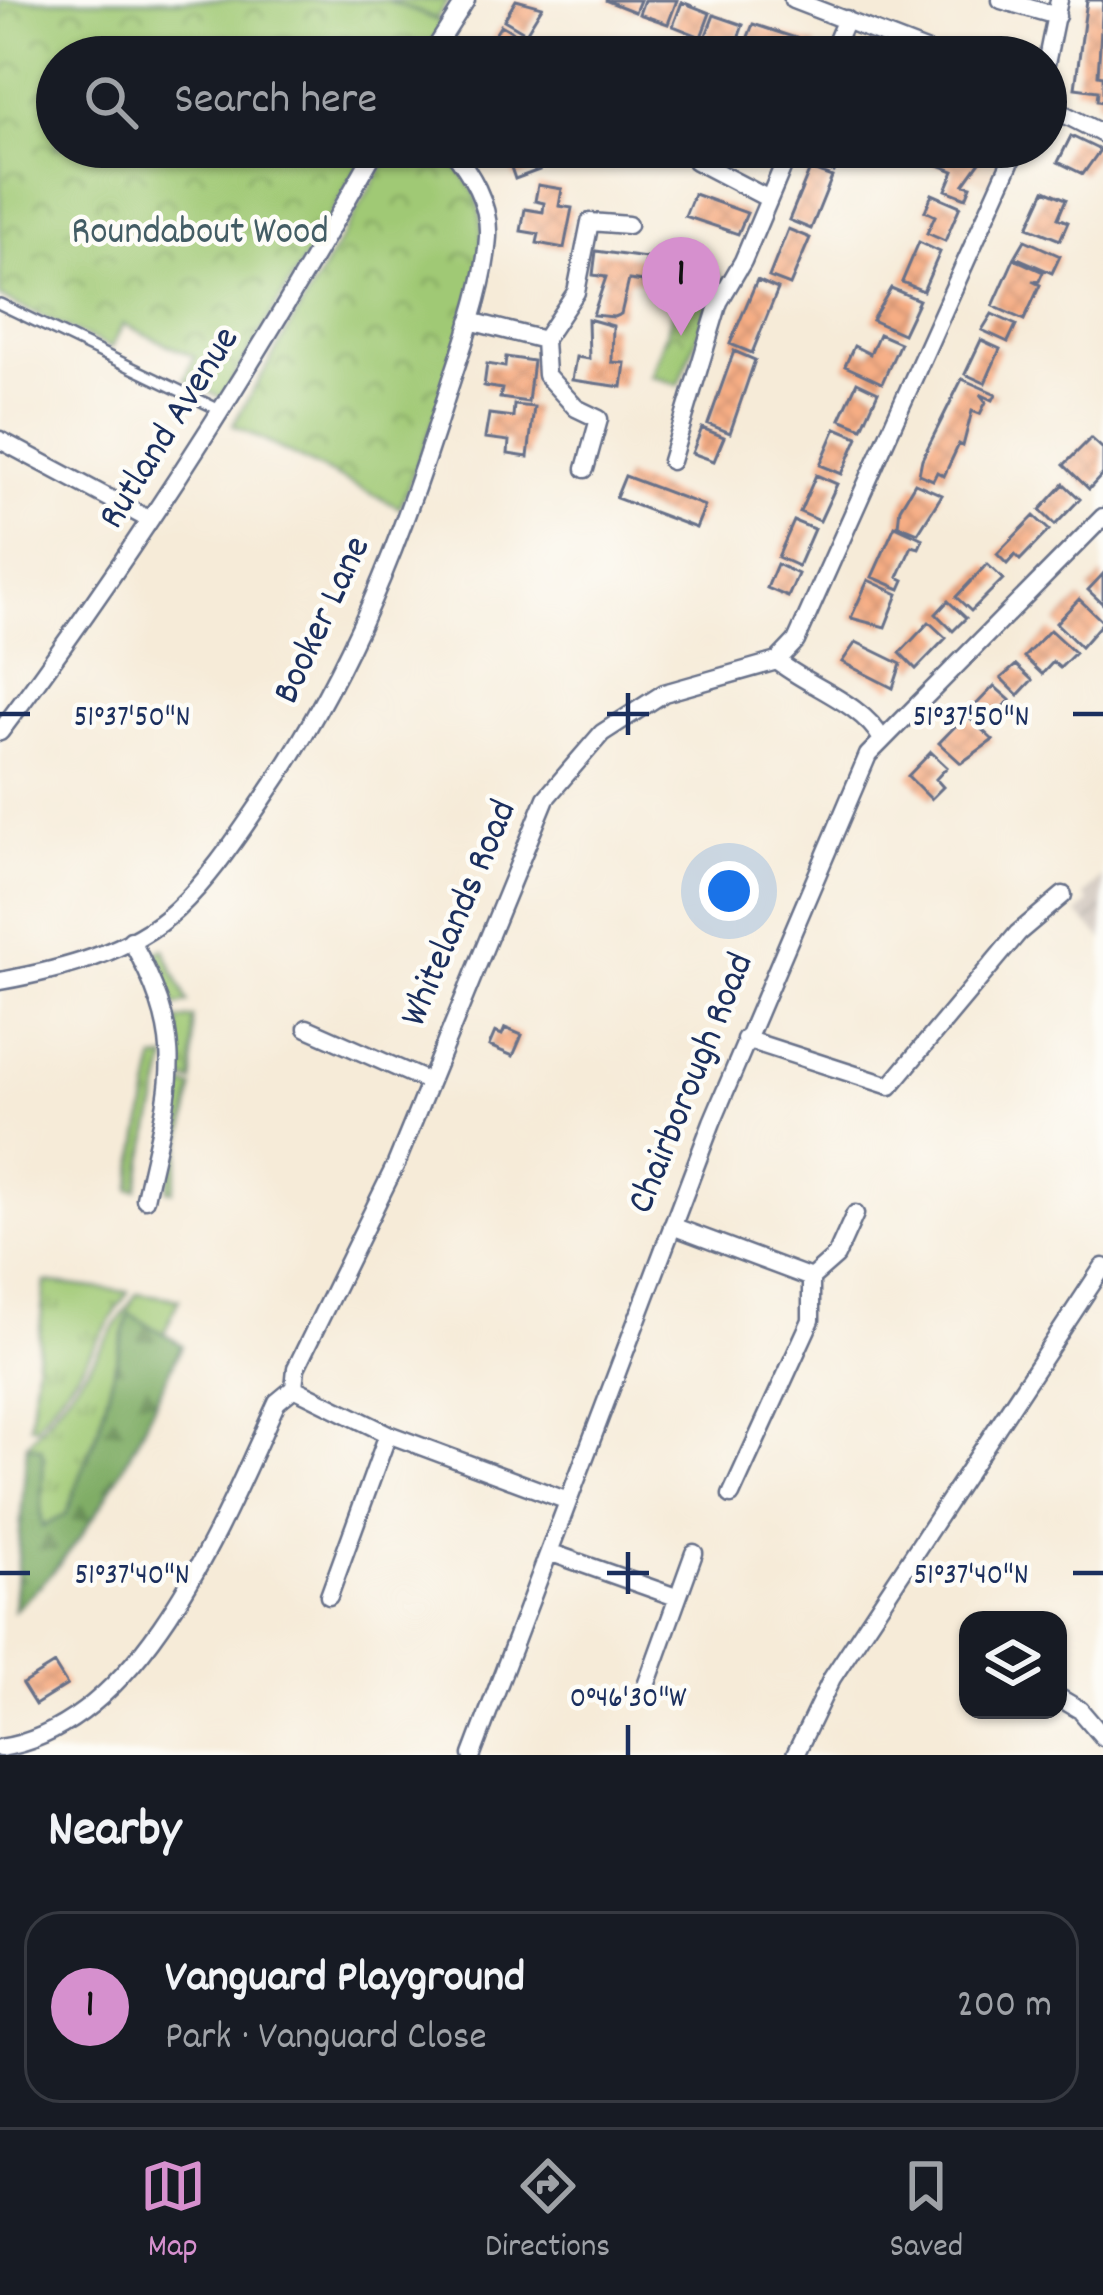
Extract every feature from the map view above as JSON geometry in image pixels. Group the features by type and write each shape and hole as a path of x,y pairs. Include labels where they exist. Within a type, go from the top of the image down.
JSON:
{"street":[{"path":"443,36 466,0"},
{"path":"793,0 888,36"},
{"path":"1001,0 1058,8"},
{"path":"839,36 846,19"},
{"path":"1067,116 1103,134"},
{"name":"Rutland Avenue","path":"0,733 88,616 224,412 365,168"},
{"name":"Booker Lane","path":"0,981 58,970 131,940 172,914 213,871 303,741 366,623 411,511 470,320 488,236 483,202 463,168"},
{"path":"709,168 769,199"},
{"path":"670,461 719,302 743,262 782,168"},
{"path":"880,738 872,721 808,686 777,661 796,641 1008,168"},
{"path":"585,469 599,419 576,408 546,375 544,340 576,292 590,222 628,225"},
{"path":"470,320 544,340"},
{"path":"0,440 151,520"},
{"name":"Chairborough Road","path":"472,1755 745,1040 818,863 880,738 898,728 960,667 1103,517"},
{"name":"Whitelands Road","path":"0,1748 47,1735 143,1653 191,1584 278,1402 294,1388 296,1368 396,1164 546,798 602,733 664,693 777,661"},
{"path":"745,1040 890,1086 1018,933 1063,896"},
{"path":"131,940 155,984 172,1041 169,1088 145,1199"},
{"path":"307,1028 427,1081"},
{"path":"731,1495 811,1320 812,1278 836,1256 854,1214"},
{"path":"672,1226 812,1278"},
{"path":"795,1755 832,1678 1103,1267"},
{"path":"294,1388 388,1434 568,1501"},
{"path":"329,1595 388,1434"},
{"path":"550,1552 676,1597"},
{"path":"643,1694 694,1552"},
{"path":"1067,1705 1103,1737"}],"lane":[{"path":"0,304 224,412"}],"shaded area":[{"path":"948,168 998,168 988,186"},
{"path":"1103,878 1103,939 1077,914 1089,902 1084,896"}],"green space":[{"name":"Roundabout Wood","path":"0,0 387,0 444,23 436,36 36,36 36,168 359,168 222,398 185,380 194,357 123,324 111,348 0,297"},
{"path":"387,0 449,0 436,19"},
{"path":"382,168 456,168 477,199 482,230 479,267 458,354 400,508 233,425"},
{"path":"691,263 720,275 679,385 651,376"},
{"path":"164,949 188,1002 176,1006 151,955"},
{"path":"193,1018 193,1082 181,1079 178,1020"},
{"path":"167,1059 137,1190 130,1189 155,1060"},
{"path":"181,1085 193,1088 173,1191 167,1190 175,1142 170,1140"},
{"path":"45,1282 128,1292 81,1368 35,1427 30,1425"},
{"path":"137,1293 179,1299 163,1335 129,1314 99,1427 66,1516 42,1527 37,1494 45,1458 27,1444 89,1366"},
{"path":"129,1313 182,1345 131,1453 92,1521 14,1610 27,1444 41,1448 43,1456 43,1526 66,1515 99,1427"}],"building":[{"path":"516,0 542,7 526,33 504,20"},
{"path":"605,0 640,0 635,12"},
{"path":"644,0 677,0 668,24 639,14"},
{"path":"1087,0 1103,0 1098,75 1103,76 1103,102 1097,101 1098,91 1075,88"},
{"path":"682,2 710,13 701,36 673,26"},
{"path":"714,15 743,25 739,36 706,36"},
{"path":"753,24 790,36 748,36"},
{"path":"501,25 520,36 494,36"},
{"path":"1071,136 1100,150 1083,174 1067,166"},
{"path":"511,168 538,168 539,170 515,179"},
{"path":"946,168 976,168 964,184 971,186 966,198 946,190 954,171"},
{"path":"810,169 832,177 811,229 789,220"},
{"path":"538,185 562,189 559,206 572,208 564,248 537,243 539,234 521,231 525,209 543,212 544,203 535,201"},
{"path":"1045,190 1066,199 1058,218 1068,222 1060,240 1028,227"},
{"path":"694,194 747,213 738,234 685,216"},
{"path":"932,194 960,206 945,241 927,233 935,216 925,211"},
{"path":"788,229 810,238 790,285 769,277"},
{"path":"1025,240 1060,256 1052,273 1015,257"},
{"path":"919,242 940,252 923,291 902,282"},
{"path":"596,251 646,258 643,282 629,280 621,314 614,317 593,315 606,277 593,275"},
{"path":"1014,259 1043,272 1039,281 1032,281 1040,285 1024,320 993,306"},
{"path":"757,280 778,289 752,353 730,344"},
{"path":"891,288 919,300 903,334 872,320"},
{"path":"992,314 1016,325 1008,342 982,330"},
{"path":"588,319 613,326 612,362 625,363 622,387 572,380 576,357 589,359"},
{"path":"879,334 900,343 882,383 845,366 854,346 870,354"},
{"path":"981,340 1000,349 985,383 965,374"},
{"path":"734,351 755,360 730,433 708,424"},
{"path":"506,357 533,361 528,402 500,398 502,389 484,386 487,364 505,367"},
{"path":"962,379 996,394 993,400 980,394 986,402 980,414 972,411 963,446 959,444 944,476 937,472 933,480 919,474 922,459"},
{"path":"857,382 878,392 862,428 840,419"},
{"path":"514,405 534,407 528,457 508,454 509,441 485,438 489,414 513,417"},
{"path":"702,428 724,437 714,461 692,453"},
{"path":"836,428 858,437 842,474 820,465"},
{"path":"1091,438 1103,449 1103,474 1089,489 1064,465"},
{"path":"816,475 837,484 820,521 800,512"},
{"path":"625,476 705,506 696,528 616,498"},
{"path":"915,483 942,495 918,533 898,525 900,508"},
{"path":"1064,484 1080,499 1055,525 1040,510"},
{"path":"1034,516 1049,530 1020,560 1015,555 1007,564 997,554"},
{"path":"794,521 814,529 798,566 778,557"},
{"path":"895,526 923,539 919,548 912,546 898,577 904,580 900,589 872,577"},
{"path":"777,564 798,574 788,597 767,588"},
{"path":"987,564 1003,579 971,611 956,597"},
{"path":"1103,574 1103,604 1088,590"},
{"path":"868,580 898,594 885,627 851,618"},
{"path":"1079,599 1103,622 1081,647 1056,623"},
{"path":"948,601 966,618 953,631 936,614"},
{"path":"929,622 946,638 916,669 900,653"},
{"path":"1050,630 1075,653 1060,668 1053,662 1042,674 1024,657"},
{"path":"856,642 901,664 893,688 842,662"},
{"path":"1016,665 1032,680 1018,695 1001,678"},
{"path":"994,686 1010,700 987,725 971,710"},
{"path":"966,715 993,740 961,763 939,743"},
{"path":"931,752 947,767 936,779 943,787 931,799 908,776"},
{"path":"505,1028 522,1035 513,1056 489,1046 495,1032 502,1035"},
{"path":"54,1664 67,1685 35,1705 22,1684"}],"place":[{"name":"Vanguard Playground","path":"681,336"}]}
